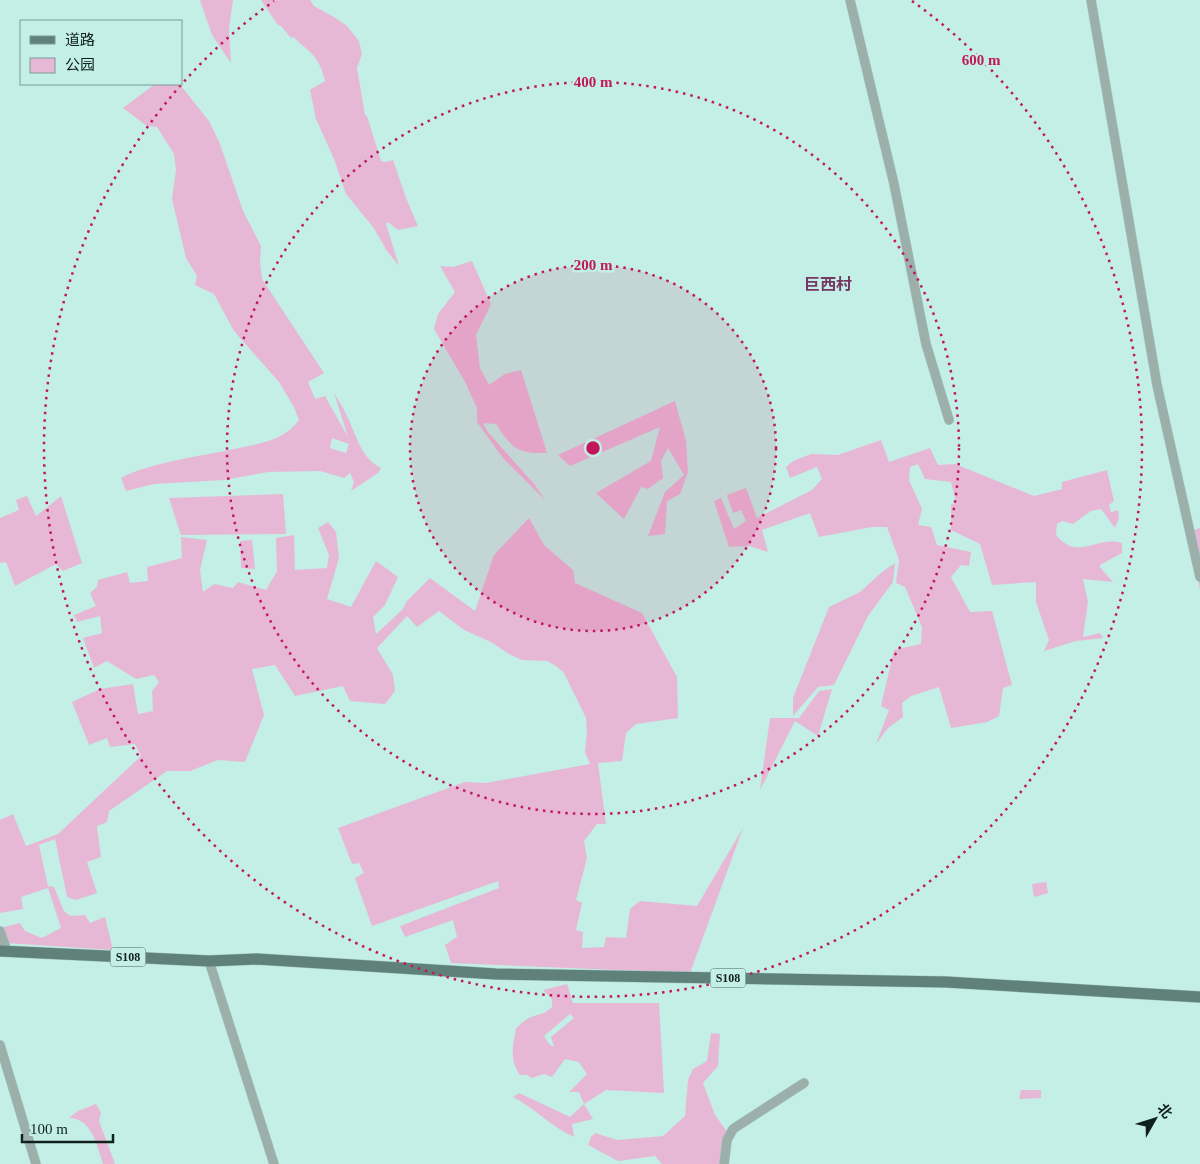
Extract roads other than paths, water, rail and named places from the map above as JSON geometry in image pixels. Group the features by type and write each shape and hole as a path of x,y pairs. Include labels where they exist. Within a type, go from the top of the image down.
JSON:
{"main road":[{"name":"S108","path":"3,951 208,961 257,959 496,974 946,982 1200,997"}],"street":[{"path":"850,0 894,184 926,344 949,420"},
{"path":"1091,0 1157,385 1200,577"},
{"path":"0,931 3,951"},
{"path":"208,961 274,1164"},
{"path":"0,1045 36,1164"},
{"path":"724,1164 727,1140 733,1129 804,1083"}],"district":[{"name":"巨西村","path":"828,284"}]}
